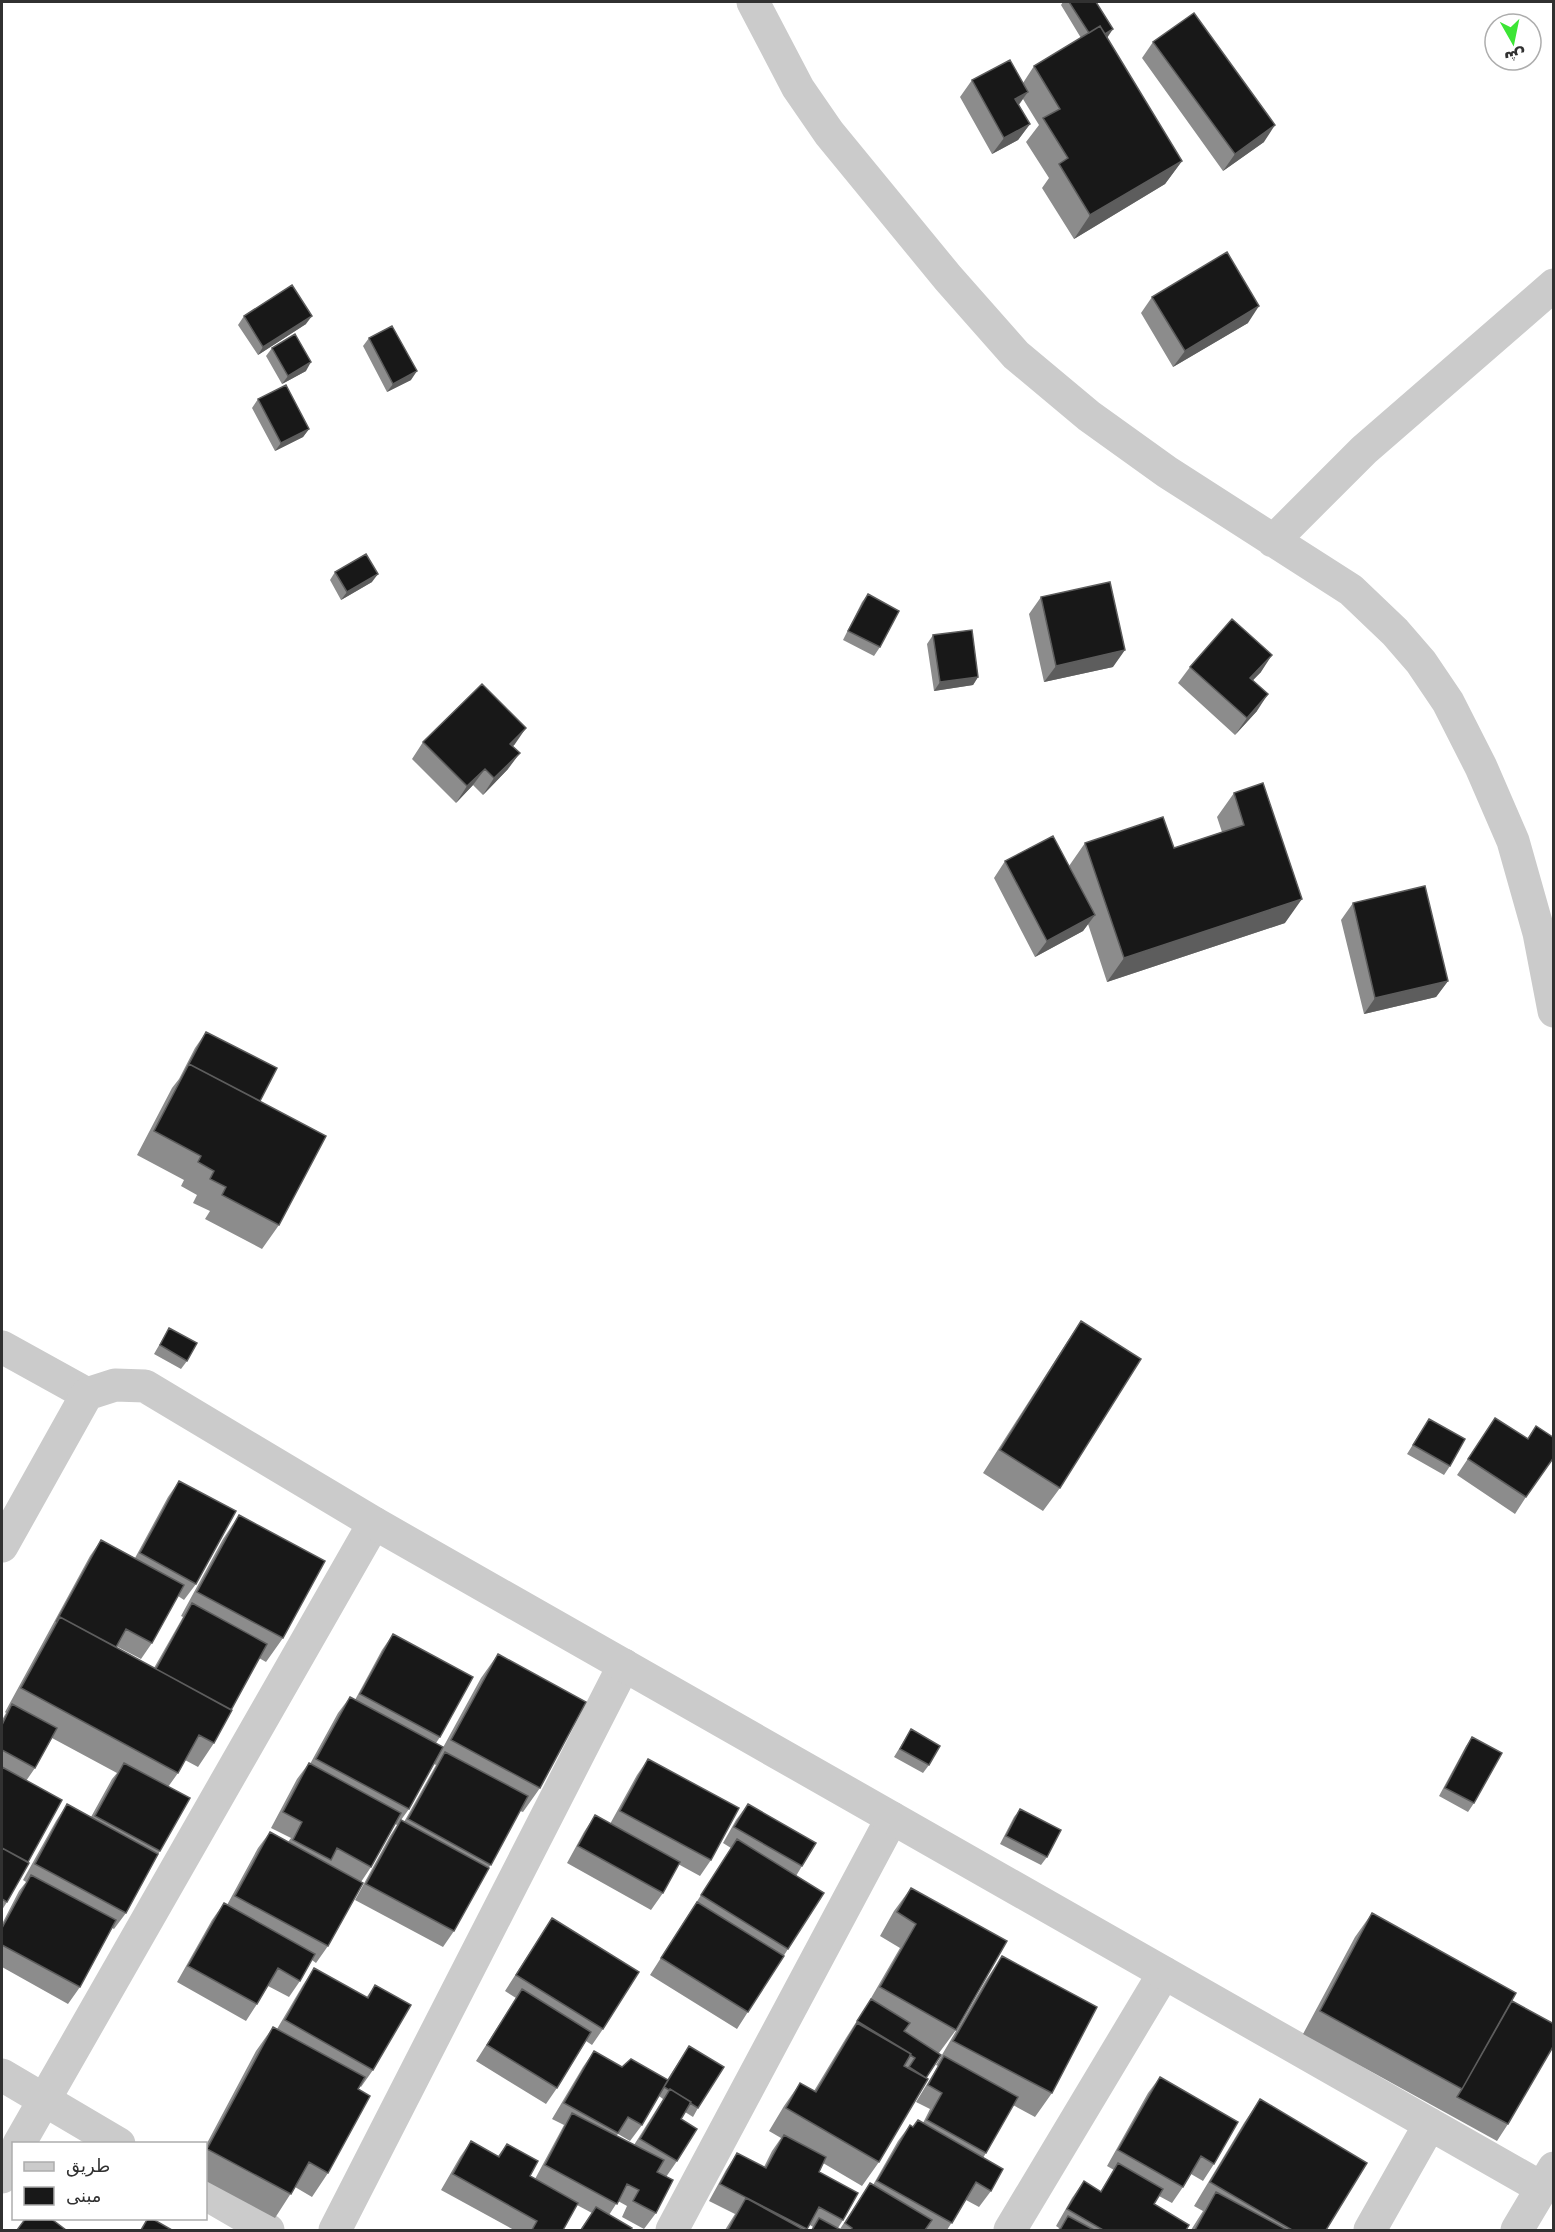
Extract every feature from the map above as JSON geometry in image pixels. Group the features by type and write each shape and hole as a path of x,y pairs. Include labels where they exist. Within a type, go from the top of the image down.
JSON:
{"street":[{"path":"753,2 798,88 829,134 948,278 1016,355 1089,416 1167,472 1351,590 1395,632 1421,662 1448,702 1481,767 1513,841 1539,933 1554,1011"},
{"path":"1273,541 1364,450 1554,285"},
{"path":"2,1347 87,1394"},
{"path":"2,1546 87,1394 115,1385 146,1386 374,1523 1430,2124 1548,2178 1517,2230"},
{"path":"20,2142 374,1523"},
{"path":"335,2230 624,1665"},
{"path":"672,2230 892,1818"},
{"path":"1010,2230 1164,1973"},
{"path":"2,2075 116,2142"},
{"path":"1370,2230 1430,2124"},
{"path":"2,2176 12,2158"},
{"path":"207,2195 268,2230"}],"building":[{"path":"1069,2 1096,2 1113,29 1105,34 1100,26 1089,33"},
{"path":"1194,13 1275,125 1235,154 1153,42"},
{"path":"1100,26 1182,161 1090,215 1059,164 1068,158 1043,118 1060,109 1034,66"},
{"path":"1010,60 1028,92 1015,99 1030,124 1004,138 972,80"},
{"path":"1227,252 1259,306 1185,351 1152,297"},
{"path":"292,285 312,316 263,347 244,316"},
{"path":"392,326 417,371 393,384 369,338"},
{"path":"295,334 311,362 288,376 272,348"},
{"path":"286,385 309,429 281,443 258,399"},
{"path":"366,554 378,574 347,592 335,572"},
{"path":"1110,582 1125,650 1056,666 1041,597"},
{"path":"868,594 899,611 880,647 848,631"},
{"path":"1232,619 1272,655 1250,678 1268,694 1247,718 1190,667"},
{"path":"972,630 978,677 940,682 933,635"},
{"path":"482,684 526,728 510,744 520,753 494,778 485,769 467,786 423,742"},
{"path":"1263,783 1302,899 1124,958 1085,843 1163,817 1174,848 1244,825 1234,793"},
{"path":"1053,836 1095,915 1047,941 1005,861"},
{"path":"1425,886 1448,981 1375,998 1353,903"},
{"path":"206,1032 277,1068 260,1101 189,1064"},
{"path":"189,1064 326,1136 279,1225 222,1195 226,1187 210,1179 214,1171 198,1162 201,1156 154,1131"},
{"path":"1081,1321 1141,1359 1060,1488 1000,1450"},
{"path":"169,1328 197,1343 187,1361 160,1345"},
{"path":"1495,1418 1528,1439 1536,1426 1554,1438 1554,1457 1526,1497 1468,1459"},
{"path":"1429,1419 1465,1439 1450,1466 1413,1445"},
{"path":"179,1481 236,1511 196,1584 140,1553"},
{"path":"239,1515 325,1561 283,1638 197,1592"},
{"path":"101,1540 184,1585 152,1643 126,1629 116,1647 60,1617 56,1622"},
{"path":"192,1603 267,1644 231,1710 156,1669"},
{"path":"60,1617 232,1710 214,1743 199,1735 178,1773 21,1688"},
{"path":"393,1634 473,1677 440,1737 360,1694"},
{"path":"498,1654 586,1702 540,1788 451,1740"},
{"path":"350,1697 443,1747 409,1809 316,1759"},
{"path":"12,1704 57,1728 35,1768 2,1750 2,1725"},
{"path":"911,1729 940,1746 929,1765 900,1749"},
{"path":"1472,1737 1502,1753 1474,1803 1445,1788"},
{"path":"445,1752 528,1796 491,1865 408,1819"},
{"path":"648,1759 739,1808 711,1860 620,1811"},
{"path":"124,1763 190,1798 160,1851 95,1816"},
{"path":"309,1763 401,1813 371,1867 337,1848 331,1860 293,1840 302,1822 283,1812"},
{"path":"2,1767 62,1800 28,1862 2,1848"},
{"path":"67,1804 158,1854 126,1913 35,1864"},
{"path":"748,1804 816,1843 802,1866 734,1827"},
{"path":"1020,1809 1061,1830 1047,1857 1006,1836"},
{"path":"595,1815 680,1862 663,1893 578,1846"},
{"path":"401,1820 489,1868 454,1931 366,1884"},
{"path":"270,1832 363,1883 328,1946 235,1896"},
{"path":"737,1839 824,1893 788,1949 701,1895"},
{"path":"2,1848 29,1863 7,1902 2,1899"},
{"path":"31,1875 116,1920 80,1987 2,1945 2,1928"},
{"path":"911,1888 1007,1941 956,2030 880,1987 916,1924 897,1912"},
{"path":"697,1902 784,1956 748,2012 661,1958"},
{"path":"224,1903 315,1954 300,1981 278,1968 257,2004 188,1966"},
{"path":"1372,1913 1516,1993 1462,2089 1320,2011"},
{"path":"552,1918 639,1972 603,2029 516,1975"},
{"path":"1002,1956 1097,2007 1052,2093 953,2041"},
{"path":"314,1968 368,1998 375,1985 411,2005 373,2070 285,2020"},
{"path":"522,1989 591,2032 557,2088 487,2045"},
{"path":"871,1999 910,2023 904,2031 941,2055 926,2078 909,2067 915,2058 911,2054 857,2021"},
{"path":"1512,2001 1554,2024 1554,2045 1508,2124 1457,2097"},
{"path":"857,2023 911,2054 904,2066 928,2079 879,2162 786,2108 800,2083 816,2092"},
{"path":"273,2027 365,2077 358,2089 370,2096 328,2173 309,2162 291,2194 207,2149"},
{"path":"689,2046 724,2067 698,2108 664,2087"},
{"path":"594,2051 622,2067 631,2059 668,2080 642,2125 628,2117 618,2133 564,2103"},
{"path":"944,2056 1018,2097 986,2153 927,2120 942,2093 928,2085"},
{"path":"1160,2077 1238,2122 1214,2164 1201,2156 1183,2187 1118,2150"},
{"path":"670,2089 691,2102 681,2119 697,2129 677,2161 640,2139"},
{"path":"1260,2099 1367,2163 1326,2230 1292,2230 1210,2182"},
{"path":"572,2113 664,2160 657,2172 673,2180 656,2213 633,2201 639,2190 627,2184 617,2204 545,2165"},
{"path":"918,2120 1003,2169 991,2191 976,2182 952,2223 877,2181 910,2125 913,2127"},
{"path":"784,2135 826,2157 819,2172 858,2193 843,2220 819,2207 807,2229 720,2184 737,2153 766,2168"},
{"path":"471,2141 499,2157 507,2144 538,2161 530,2176 578,2203 563,2230 532,2230 537,2221 453,2174"},
{"path":"1118,2163 1163,2189 1154,2204 1189,2225 1186,2230 1103,2230 1067,2209 1084,2181 1101,2192"},
{"path":"870,2183 932,2220 925,2230 851,2230 852,2228 845,2223"},
{"path":"1216,2192 1287,2230 1195,2230"},
{"path":"746,2198 804,2230 728,2230"},
{"path":"596,2207 632,2228 631,2230 581,2230"},
{"path":"1068,2216 1094,2230 1060,2230"},
{"path":"819,2218 841,2230 812,2230"},
{"path":"24,2220 53,2220 66,2230 17,2230"},
{"path":"147,2220 154,2220 172,2230 141,2230"}]}
